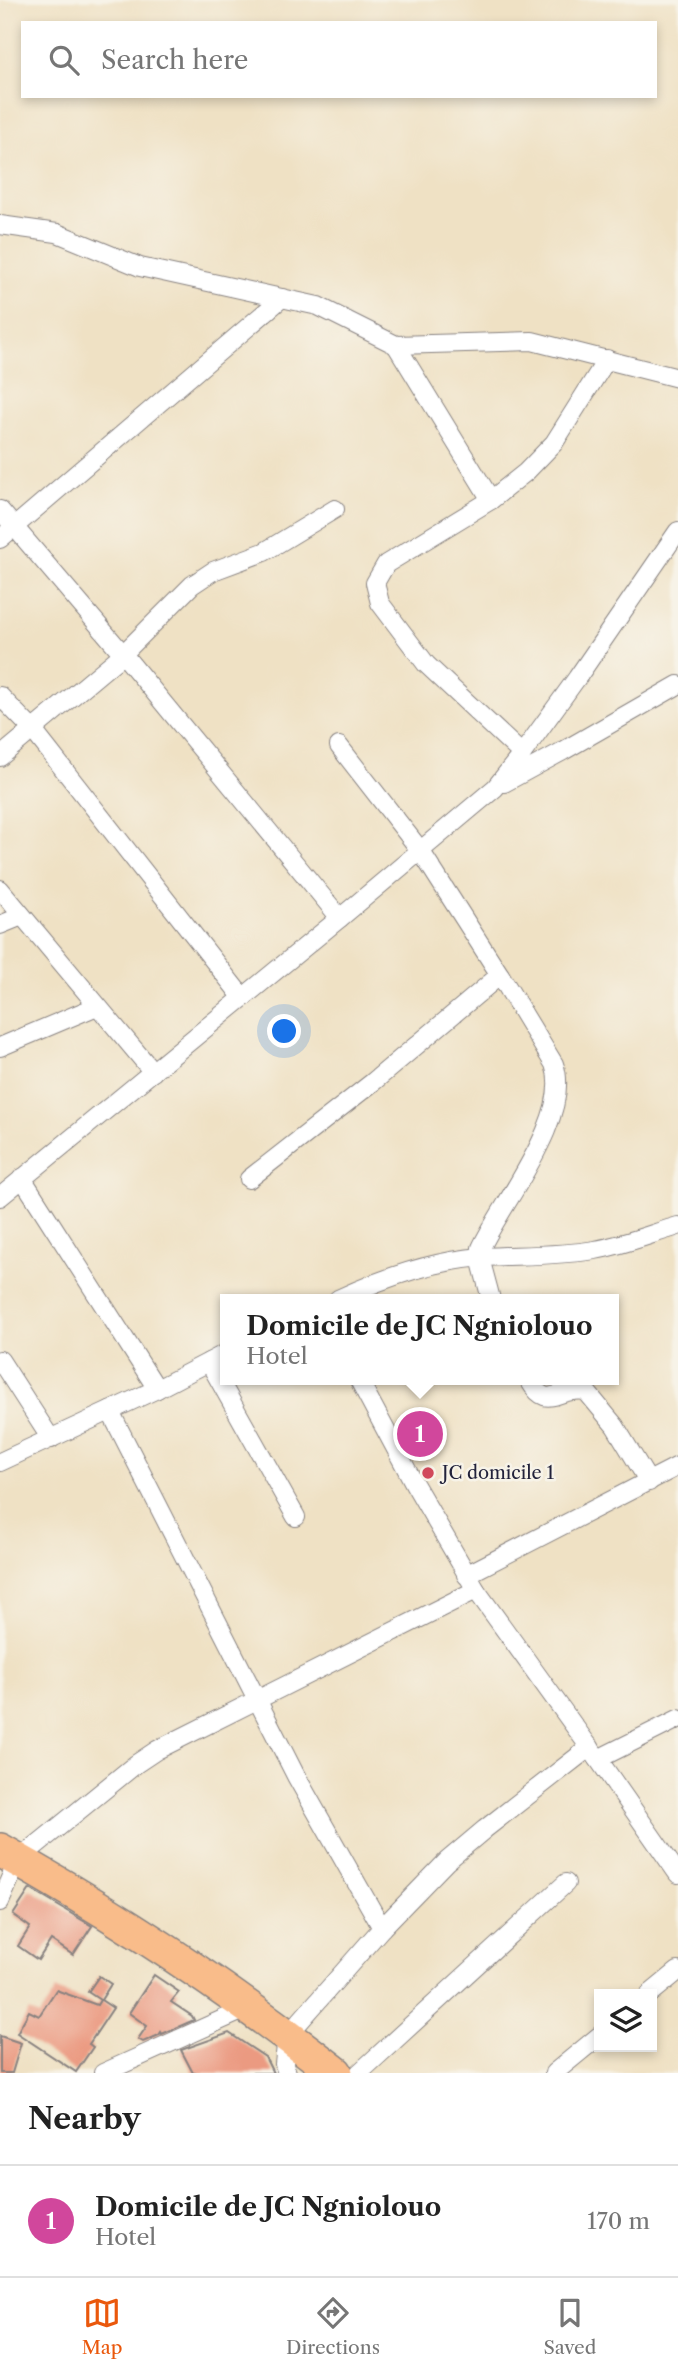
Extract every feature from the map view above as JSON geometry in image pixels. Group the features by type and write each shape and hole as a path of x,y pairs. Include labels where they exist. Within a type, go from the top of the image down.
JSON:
{"highway":[{"path":"9,1855 153,1942 336,2073"}],"street":[{"path":"0,225 57,233 140,267 318,306 396,345 532,341 678,378"},
{"path":"7,533 282,298"},
{"path":"396,345 491,500"},
{"path":"522,754 426,664 380,603 375,583 386,564 491,500 526,472 554,443 607,359"},
{"path":"0,757 123,654 192,585 213,571 264,552 335,509"},
{"path":"0,510 7,533 123,654 340,918"},
{"path":"495,788 522,754 678,531"},
{"path":"0,1197 495,788 678,685"},
{"path":"0,696 32,729 243,998"},
{"path":"339,746 420,850 500,975 554,1064 558,1077 558,1093 537,1151 481,1248 480,1258 490,1294"},
{"path":"0,889 153,1072"},
{"path":"0,925 22,916"},
{"path":"249,1179 373,1082 500,975"},
{"path":"0,1047 97,1006"},
{"path":"22,1178 157,1389"},
{"path":"350,1294 393,1277 435,1265 480,1258 594,1251 678,1226"},
{"path":"0,1462 157,1389 220,1356"},
{"path":"0,1360 51,1439"},
{"path":"209,1362 220,1382"},
{"path":"222,1385 296,1517"},
{"path":"362,1385 471,1582 678,1874"},
{"path":"532,1385 542,1397 550,1397 567,1390 586,1391 615,1426 649,1482"},
{"path":"110,1411 296,1776 382,1928"},
{"path":"0,1902 9,1855 157,1750 257,1700 678,1466"},
{"path":"287,2073 284,2064 287,2036 382,1928 457,1853 594,1753 678,1719"},
{"path":"359,2073 566,1883"},
{"path":"656,1989 678,1971"},
{"path":"103,2073 248,2008"},
{"path":"554,2073 594,2040"}],"building":[{"path":"30,1889 92,1926 73,1955 51,1940 38,1960 18,1946 30,1927 13,1915"},
{"path":"154,1975 179,1992 171,2002 194,2020 143,2042 138,2039 147,2026 129,2013"},
{"path":"99,1976 111,1984 101,2000 113,2008 89,2044 93,2047 76,2072 17,2033 29,2011 39,2016 56,1990 97,2005 100,2000 88,1992"},
{"path":"229,2033 265,2057 273,2073 193,2073 181,2050"},
{"path":"0,2036 21,2043 12,2073 0,2073"}],"place":[{"name":"Domicile de JC Ngniolouo","path":"420,1434"},
{"name":"JC domicile 1","path":"428,1473"}]}
